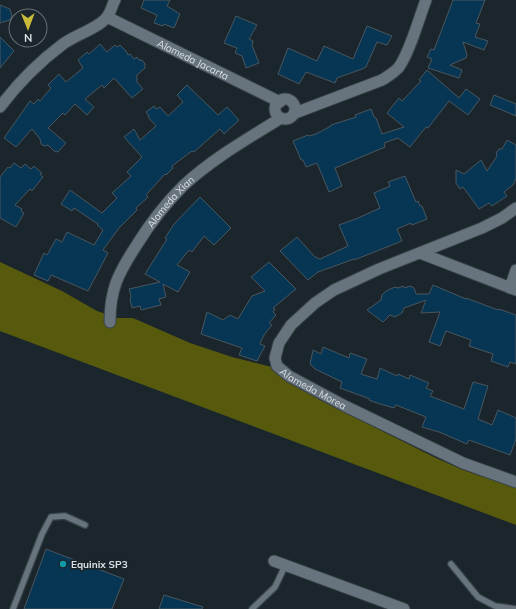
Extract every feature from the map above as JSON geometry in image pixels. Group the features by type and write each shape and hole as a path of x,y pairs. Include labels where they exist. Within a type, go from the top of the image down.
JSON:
{"street":[{"path":"0,107 25,77 45,58 64,43 108,17 115,0"},
{"path":"295,113 295,107 292,102 286,100 277,104 276,113 281,118 290,118 295,113 382,80 392,74 406,54 426,0"},
{"name":"Alameda Jacarta","path":"108,17 280,102"},
{"name":"Alameda Xian","path":"110,322 111,297 117,278 140,239 165,206 183,186 219,157 281,118"},
{"name":"Alameda Morea","path":"516,208 502,218 482,228 379,269 334,290 315,303 291,325 277,348 275,358 276,364 279,368 289,376 400,433 463,463 516,482"},
{"path":"420,253 513,289 516,270"},
{"path":"274,561 404,609"},
{"path":"380,600 390,609"}],"lane":[{"path":"13,609 42,534 51,517 65,516 85,525"},
{"path":"451,564 478,597 495,606 516,609"},
{"path":"252,609 275,586 285,566"}],"shaded area":[{"path":"0,262 62,291 97,311 118,318 133,318 190,343 232,357 272,367 276,373 320,400 436,458 463,470 516,488 516,525 0,331"}],"building":[{"path":"144,0 170,0 167,6 180,14 174,28 164,24 163,26 154,23 157,15 141,8"},
{"path":"453,0 485,0 476,23 480,24 475,37 488,41 484,50 463,42 467,55 466,58 450,65 462,70 459,78 428,68 432,59 427,57 431,49 434,50"},
{"path":"0,5 8,8 8,21 0,23"},
{"path":"236,16 257,25 249,39 253,41 252,45 259,63 246,68 242,56 235,53 237,48 224,43"},
{"path":"367,26 392,36 387,45 377,42 366,67 337,78 335,83 306,72 299,84 278,74 288,48 317,61 324,46 353,59"},
{"path":"0,37 8,45 8,48 11,48 14,51 0,68"},
{"path":"100,44 107,52 115,45 117,47 120,45 128,55 130,54 134,59 137,57 139,60 142,60 145,64 145,68 137,75 137,82 143,89 132,98 114,78 104,88 102,85 85,99 94,107 87,115 75,104 65,115 63,113 48,128 66,143 58,152 54,151 48,145 44,146 41,144 40,139 32,129 16,147 4,138 30,101 34,104 38,99 40,101 51,88 48,85 59,74 66,82 83,68 78,60 87,52 89,54"},
{"path":"427,70 459,98 466,89 480,99 468,115 449,101 428,128 426,127 410,147 398,138 384,143 385,147 335,168 342,186 329,192 317,163 306,167 303,160 301,160 293,141 308,135 316,134 331,125 356,117 355,115 371,109 382,134 404,127 387,113 399,98 402,101 421,81 419,80"},
{"path":"187,85 218,115 227,107 239,120 224,134 220,129 194,152 192,151 172,166 173,168 166,175 165,174 146,195 148,197 136,208 137,210 119,228 103,250 108,253 88,291 51,275 48,281 34,275 44,253 47,255 56,239 62,242 67,232 94,245 103,230 97,225 98,224 74,208 72,211 61,204 70,190 102,213 117,198 112,193 131,176 127,172 142,157 124,137 134,129 140,140 156,126 148,117 149,116 146,112 154,106 156,109 160,107 168,116 183,102 177,95"},
{"path":"494,95 516,104 516,116 490,105"},
{"path":"507,140 516,145 516,179 513,185 504,192 507,196 492,206 489,203 479,209 463,187 460,189 456,183 456,170 464,174 481,160 487,171 497,156 496,153 499,149 502,149"},
{"path":"14,163 21,168 25,164 31,169 34,166 42,173 40,174 43,177 32,191 30,189 15,205 22,209 21,211 24,213 16,227 0,218 0,177 8,167 10,168"},
{"path":"405,176 416,202 418,201 420,206 422,206 427,219 412,225 411,223 397,229 402,241 354,260 318,272 308,280 280,251 297,237 315,257 320,259 348,246 339,225 380,208 374,193 390,186 388,182"},
{"path":"200,197 231,228 214,245 204,236 192,252 189,250 177,265 190,272 178,292 163,284 166,297 159,299 161,305 141,310 140,306 132,308 129,289 160,282 145,274 167,239 165,238 174,224"},
{"path":"269,262 296,289 273,308 275,309 273,312 276,315 269,323 272,325 264,335 260,344 265,346 257,361 239,355 242,348 201,334 207,312 223,320 230,315 238,319 252,296 265,291 251,277"},
{"path":"433,285 466,299 516,315 516,364 510,362 508,367 491,361 493,354 469,346 471,340 446,331 440,346 429,342 440,312 421,313 426,300 404,308 402,313 395,317 390,315 383,322 367,310 381,300 382,295 386,291 395,287 398,288 403,286 404,288 410,286 414,288 416,294 429,294"},
{"path":"323,347 349,358 350,353 367,359 361,374 377,379 380,368 397,376 398,374 409,379 410,375 429,383 426,388 433,391 430,396 464,409 473,382 488,386 478,419 492,425 498,410 516,418 516,439 510,455 469,440 467,444 439,432 422,427 426,417 396,405 394,408 377,403 340,388 342,382 315,369 310,364 313,350 321,354"},
{"name":"Equinix SP3","path":"46,549 124,579 112,609 24,609"},
{"path":"164,595 203,607 202,609 159,609"}],"place":[{"name":"Equinix SP3","path":"63,564"}]}
